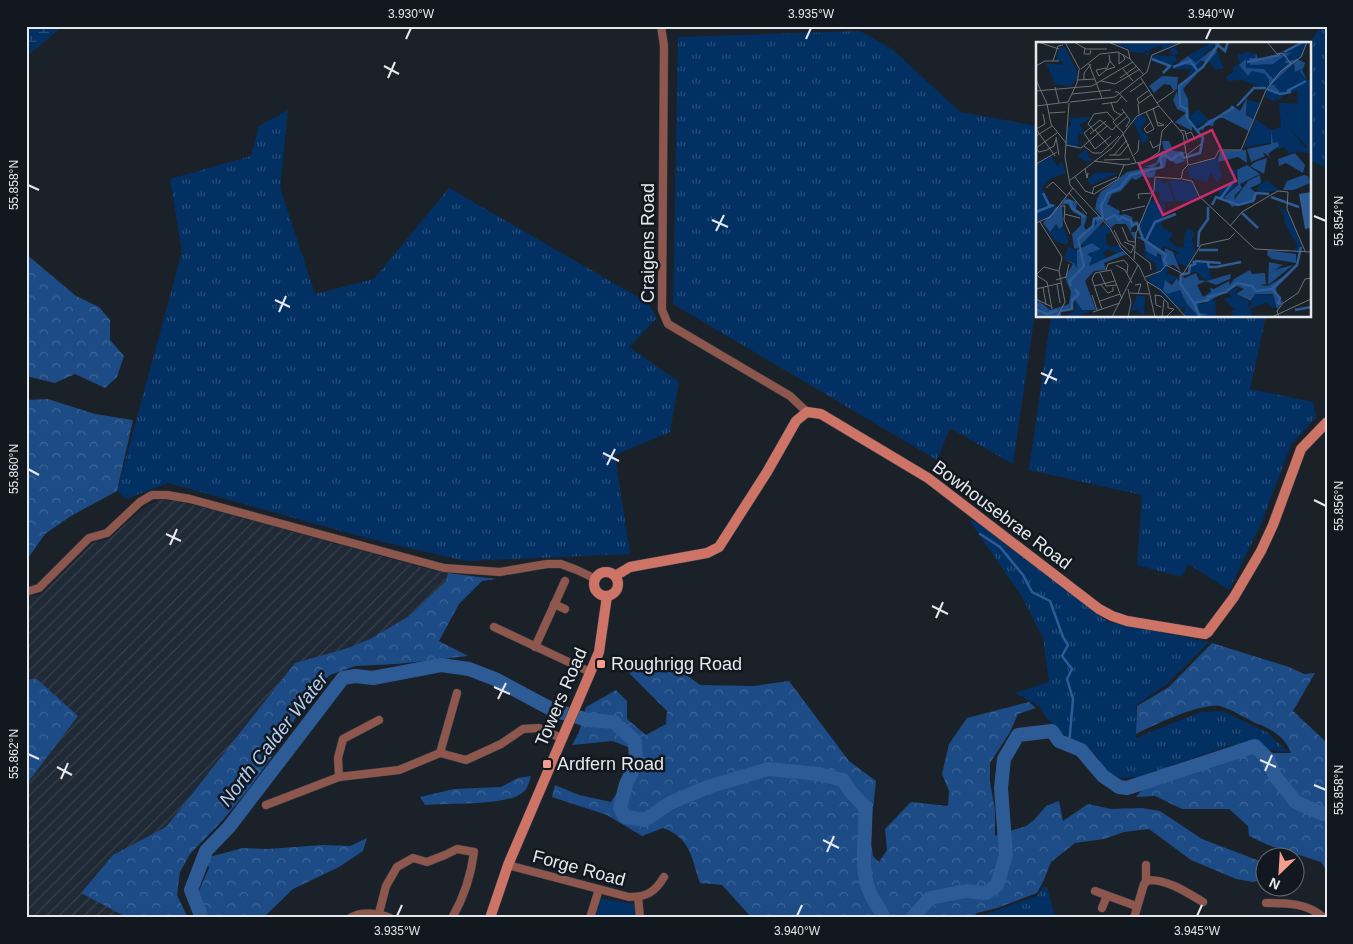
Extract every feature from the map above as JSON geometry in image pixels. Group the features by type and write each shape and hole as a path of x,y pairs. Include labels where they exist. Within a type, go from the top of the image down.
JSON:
{"street":[{"name":"Craigens Road","path":"661,26 664,46 662,310 668,324 790,396 807,412"},
{"name":"Bowhousebrae Road","path":"807,412 821,414 928,478 1112,616 1202,634 1208,632 1226,608 1261,552 1273,526 1301,449 1327,422"},
{"path":"616,576 630,567 708,554 719,547 767,472 796,421 807,412"},
{"path":"26,590 30,591 39,588 89,538 107,533 140,502 152,495 167,495 190,499 444,568 500,572 547,564 561,564 596,579"},
{"path":"605,572 612,573 616,576 618,587 614,593 602,596 596,591 596,579 605,572"},
{"path":"535,646 565,581"},
{"name":"Towers Road","path":"490,918 508,864 599,652 607,596"},
{"path":"554,604 565,609"},
{"path":"494,627 590,672"},
{"path":"440,753 457,693"},
{"path":"339,777 338,758 343,739 380,720"},
{"path":"266,805 339,777 399,770 440,753 466,760 500,744 523,729 539,728 562,738"},
{"path":"379,914 386,886 397,867 413,858 427,862 445,856 457,849 474,852 472,868 462,900 452,918"},
{"name":"Forge Road","path":"508,864 619,895 638,897 657,888 664,877"},
{"path":"1134,918 1136,906 1146,882 1146,865"},
{"path":"1146,882 1156,880 1180,888 1203,902"},
{"path":"590,918 599,889"},
{"path":"1095,891 1136,906"},
{"path":"1102,908 1107,896"},
{"path":"638,897 640,918"},
{"path":"1266,903 1289,903 1316,910 1324,918"},
{"path":"350,918 379,914 390,918"}],"shaded area":[{"path":"161,500 176,501 209,509 448,573 446,581 409,616 370,639 348,648 295,663 143,918 26,918 26,595 40,595 92,543 108,539 148,505"}],"green space":[{"path":"26,26 63,26 26,57"},
{"path":"1322,26 1327,26 1327,168 1310,160 1310,42"},
{"path":"860,31 892,49 960,112 1036,126 1036,306 1013,464 950,428 937,460 673,304 678,37"},
{"path":"288,110 280,188 315,294 374,279 449,188 648,303 657,318 629,347 679,382 670,432 615,455 630,554 465,561 367,538 168,483 126,499 117,491 182,252 170,179 251,156 259,126"},
{"path":"26,254 76,296 99,307 110,320 110,340 124,356 117,377 105,388 75,374 55,383 26,376"},
{"path":"1051,318 1266,318 1250,389 1313,402 1316,417 1291,445 1260,526 1229,590 1188,564 1182,577 1137,565 1142,495 1029,470"},
{"path":"48,399 95,414 133,420 117,491 71,516 45,534 26,561 26,400"},
{"path":"969,520 978,522 1108,622 1209,642 1166,685 1136,705 1136,738 1200,712 1223,711 1268,733 1288,752 1231,745 1139,777 1119,778 1104,769 1097,756 1063,734 1046,717 1039,706 1015,693 1049,682 1043,638 1021,595"},
{"path":"448,573 496,579 482,581 459,604 439,641 468,656 397,664 355,666 330,675 311,693 271,758 248,790 222,821 190,854 180,872 177,895 188,918 128,918 81,893 113,855 166,827 295,663 348,648 370,639 409,616 446,581"},
{"path":"1212,643 1289,667 1304,674 1315,673 1293,711 1325,741 1327,740 1327,871 1321,862 1306,857 1306,846 1271,846 1249,836 1248,826 1229,809 1182,809 1155,796 1136,797 1158,770 1236,747 1271,753 1291,753 1286,743 1273,731 1223,707 1215,706 1180,714 1136,734 1137,706 1169,687"},
{"path":"612,656 643,671 681,671 700,685 754,686 789,681 849,761 876,781 870,837 873,856 879,862 887,850 885,829 911,802 948,806 949,791 942,774 949,744 967,718 1029,702 1036,708 1018,714 1010,732 990,763 990,782 995,810 995,836 1026,826 1046,806 1059,801 1063,821 1088,804 1111,809 1142,808 1160,811 1202,839 1256,860 1256,881 1236,879 1191,860 1149,829 1124,832 1104,839 1075,843 1051,862 1037,893 997,908 977,913 972,918 752,918 722,885 700,883 689,849 672,832 663,828 642,836 607,815 552,797 555,785 579,795 611,802 642,753 613,741 572,745 579,732 586,707 616,690 627,701 627,719 646,735 666,724 667,711"},
{"path":"37,679 78,716 26,785 26,680"},
{"path":"531,776 524,791 504,800 425,805 420,797 454,789 501,787 518,778"},
{"path":"367,838 363,851 339,867 293,889 263,918 206,918 197,895 209,868 205,858 243,848 268,849 322,845 350,846"},
{"path":"1043,887 1047,887 1057,918 975,918 1037,896"},
{"path":"601,898 634,904 636,918 595,918"}],"waterway":[{"path":"980,534 1000,547 1023,575 1032,592 1050,601 1063,637 1068,645 1062,656 1072,669 1067,679 1073,699 1069,745"},
{"name":"North Calder Water","path":"202,918 191,890 206,851 229,827 343,678 355,676 373,678 441,665 469,669 495,679 553,710 588,720 614,722 635,741 636,763 626,784 620,808 625,817 645,820 670,803 708,787 768,769 819,774 843,780 850,791 865,807 864,870 870,894 884,918"},
{"name":"North Calder Water","path":"912,918 930,898 966,891 986,893 997,885 1006,855 1001,788 1004,759 1018,735 1052,731 1059,741 1081,750 1103,776 1119,787 1127,788 1255,746 1268,759 1275,776 1296,802 1323,814 1327,813"}],"place":[{"name":"Roughrigg Road","path":"601,664"},
{"name":"Ardfern Road","path":"547,764"}]}
